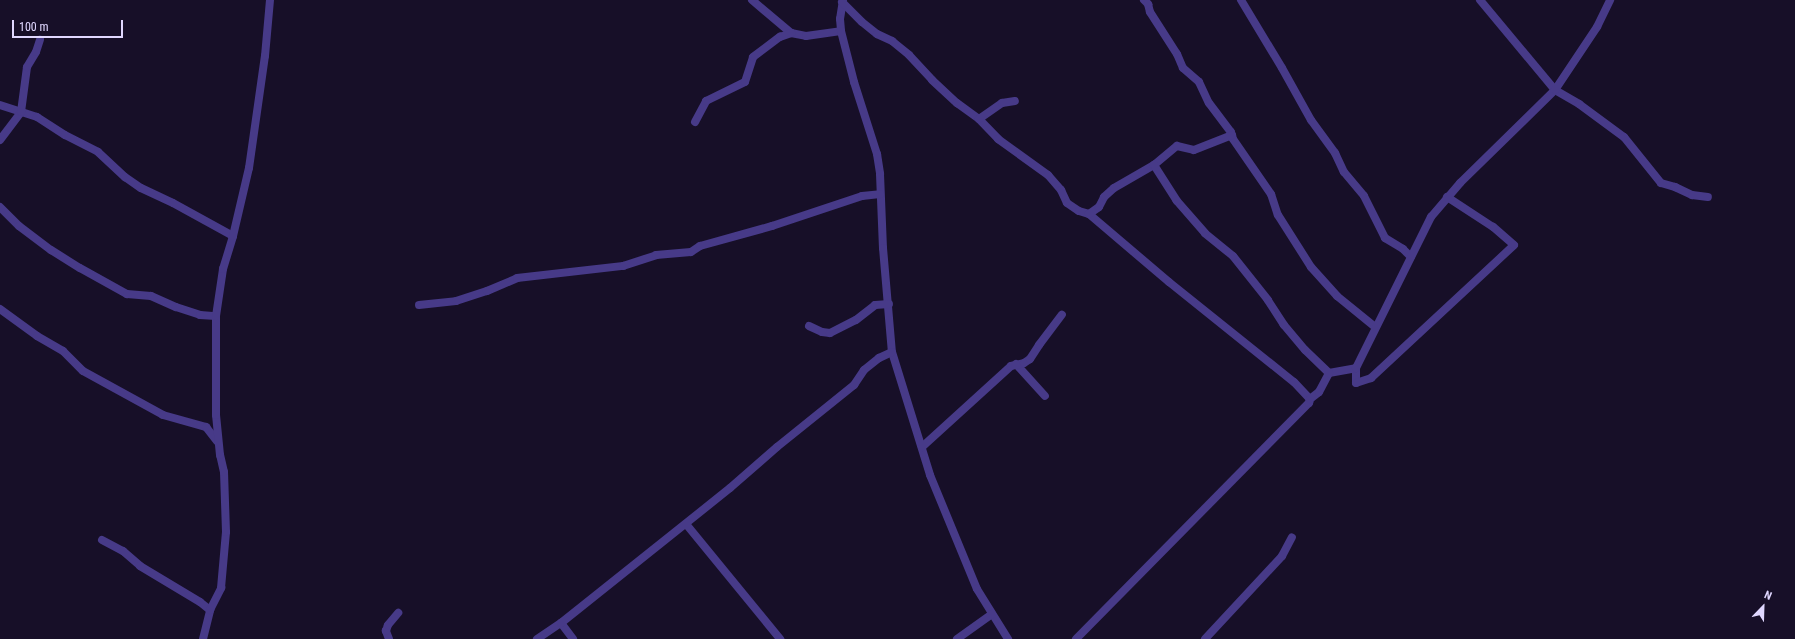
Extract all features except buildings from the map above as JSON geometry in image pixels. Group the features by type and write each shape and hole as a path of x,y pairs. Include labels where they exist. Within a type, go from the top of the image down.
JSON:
{"street":[{"path":"203,639 210,610 221,588 227,526 224,472 218,442 216,415 216,316 223,269 233,236 248,168 259,106 270,0"},
{"path":"752,0 791,33 806,36 841,31"},
{"path":"1144,0 1148,4 1150,12 1160,25 1177,54 1183,68 1199,82 1209,103 1271,194 1278,215 1311,267 1337,296 1376,327"},
{"path":"1241,0 1311,120 1335,153 1344,172 1364,196 1385,238 1403,249 1412,257"},
{"path":"1480,0 1555,90 1579,104 1624,137 1661,183 1675,187 1692,195 1708,197"},
{"path":"1447,197 1493,227 1514,245 1371,378 1356,383 1356,368 1431,217 1447,197 1460,183 1555,90 1597,27 1610,0"},
{"path":"843,1 840,19 841,31 856,89 876,154 892,352 930,475 963,557 977,589 1008,639"},
{"path":"843,1 862,22 877,34 892,41 909,55 932,80 957,103 979,118 998,139 1048,175 1061,190 1067,203 1079,211 1089,214 1169,282 1294,382 1310,399"},
{"path":"695,122 706,100 745,82 753,57 780,37 791,33"},
{"path":"0,140 21,112 27,67 36,52 40,40"},
{"path":"979,118 1002,103 1015,101"},
{"path":"0,106 36,117 65,135 98,152 125,177 141,188 233,236"},
{"path":"1089,214 1099,207 1104,196 1114,188 1154,165 1177,146 1194,150 1232,135"},
{"path":"1154,165 1177,201 1205,233 1233,256 1272,305 1284,325 1305,350 1329,373"},
{"path":"419,305 456,301 487,291 518,278 623,266 656,255 691,252 700,246 779,224 862,196 880,194"},
{"path":"0,207 19,226 51,250 127,294 151,296 176,307 200,315 216,316"},
{"path":"809,326 822,332 830,333 856,320 875,305 889,304"},
{"path":"0,309 37,336 63,351 83,370 94,377 163,415 206,427 218,442"},
{"path":"922,447 1011,366 1024,363 1030,359 1062,316"},
{"path":"537,639 561,623 686,524 850,388 864,370 892,352"},
{"path":"1016,364 1045,396"},
{"path":"1329,373 1356,368"},
{"path":"1076,639 1309,403 1310,399 1320,392 1329,373"},
{"path":"686,524 780,639"},
{"path":"1205,639 1282,556 1292,537"},
{"path":"102,540 123,551 140,566 200,602 210,610"},
{"path":"389,639 386,631 388,625 398,613"},
{"path":"957,639 992,614"},
{"path":"561,623 573,639"}]}
